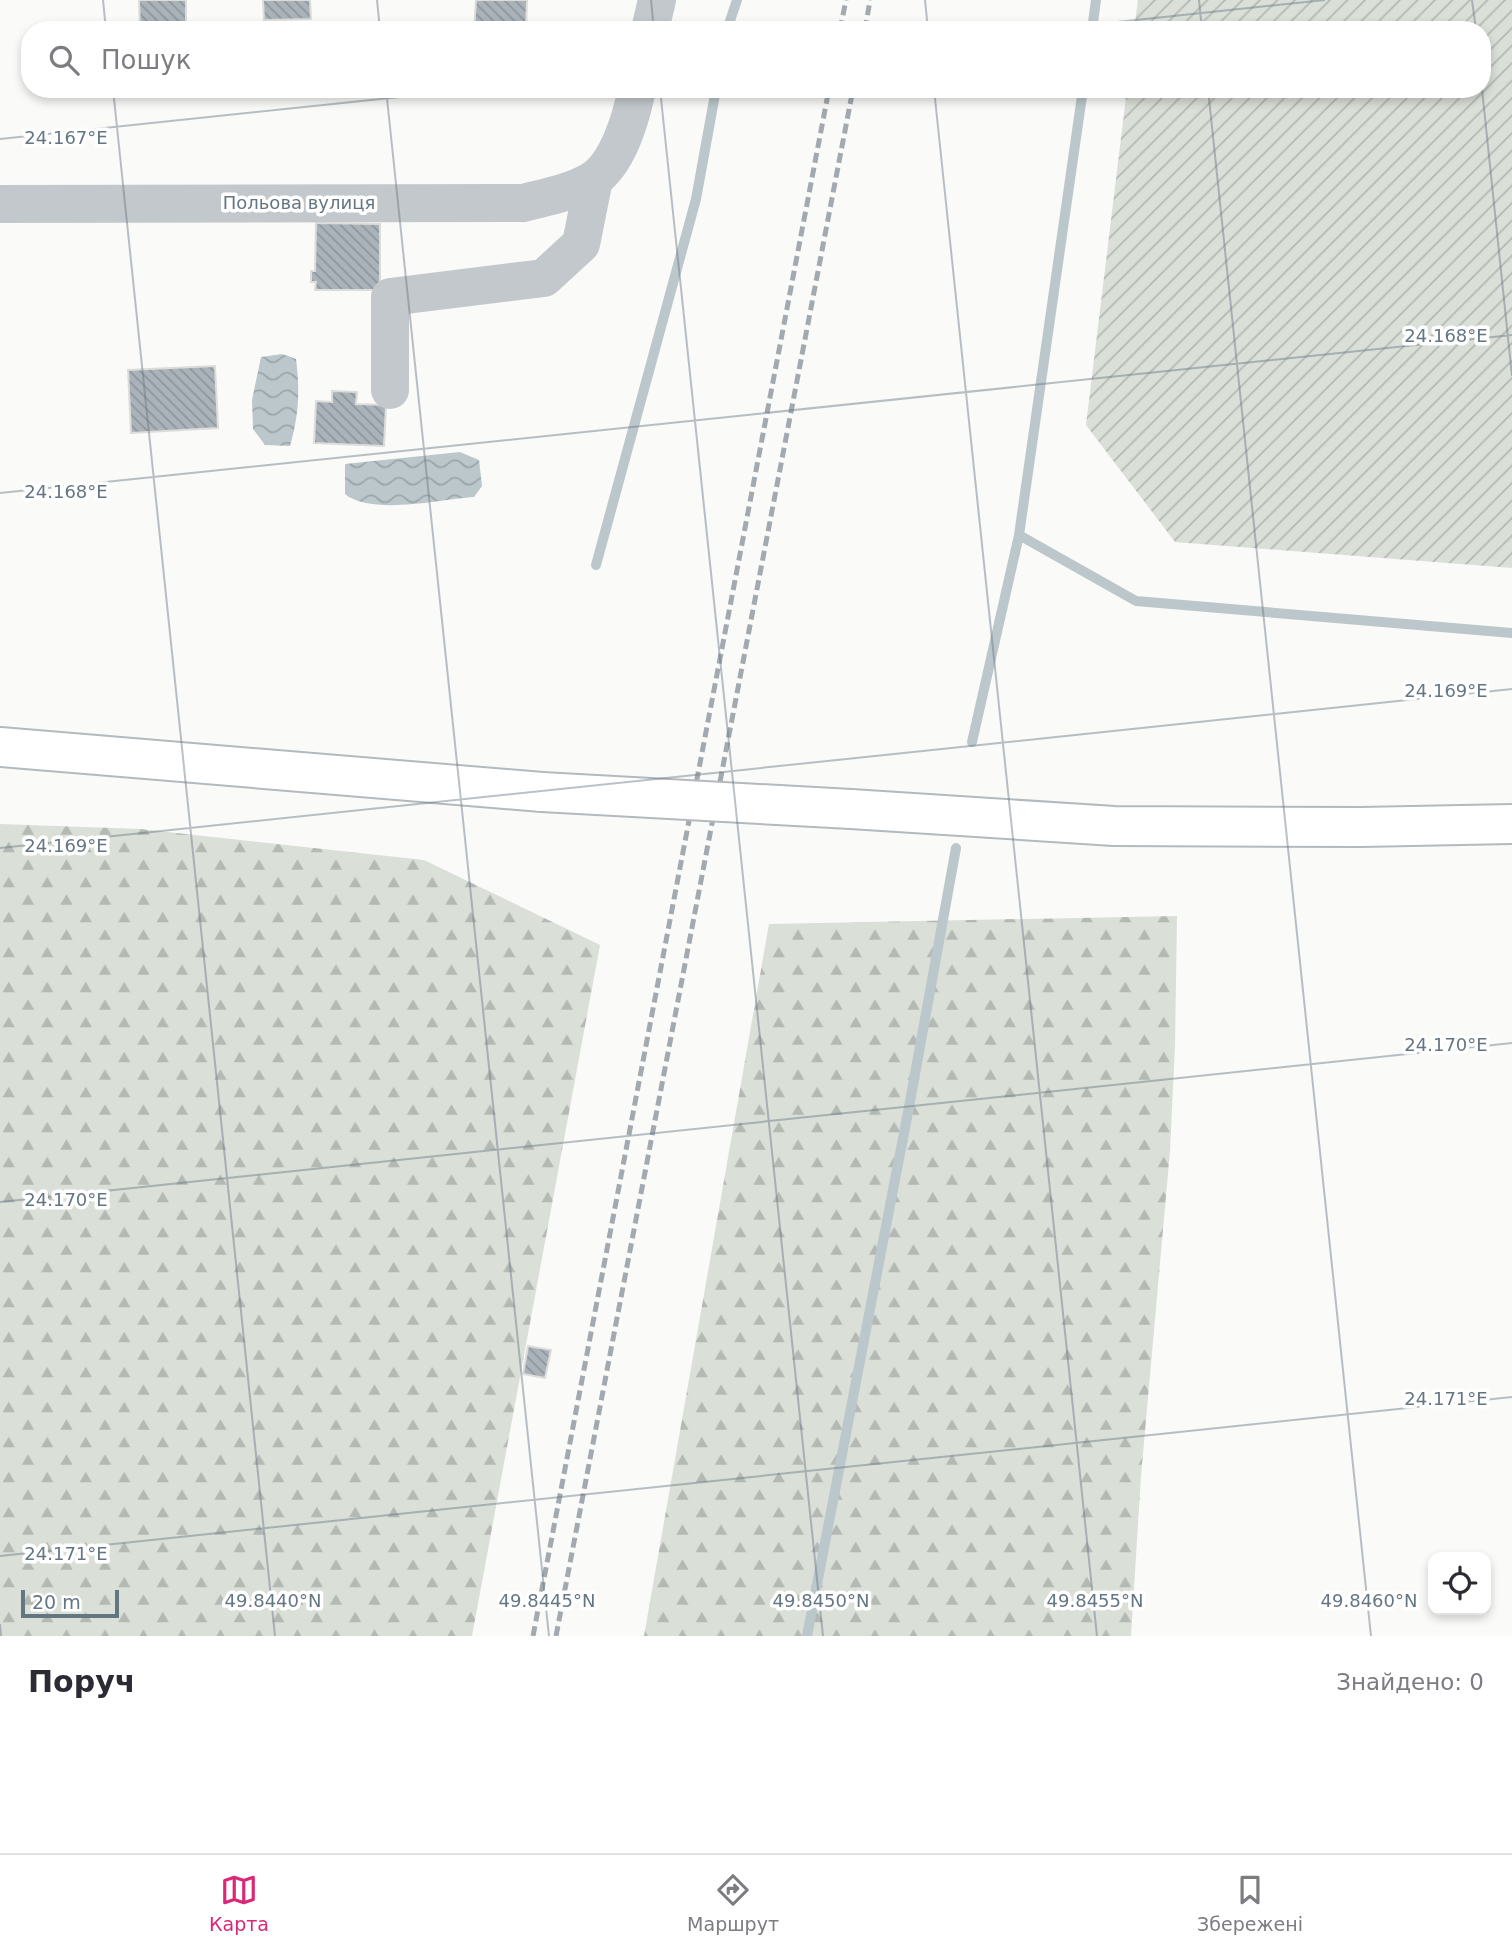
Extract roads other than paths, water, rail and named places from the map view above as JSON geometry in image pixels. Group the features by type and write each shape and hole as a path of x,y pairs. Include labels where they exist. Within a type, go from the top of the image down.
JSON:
{"highway":[{"path":"0,747 542,792 1114,826 1361,827 1512,824"}],"street":[{"path":"652,21 657,0"},
{"path":"390,390 390,297 544,278 581,244 594,179 613,157 631,120 635,98"},
{"name":"Польова вулиця","path":"0,204 523,203 563,193 594,179"}],"water":[{"path":"282,354 296,359 298,392 295,424 290,446 265,445 253,429 252,400 261,357"},
{"path":"460,452 479,460 482,486 474,497 389,505 357,501 345,494 345,464"}],"waterway":[{"path":"730,21 737,0"},
{"path":"1093,21 1096,0"},
{"path":"596,565 696,199 714,98"},
{"path":"972,742 1019,535 1082,98"},
{"path":"1019,535 1136,601 1512,633"},
{"path":"807,1636 956,848"}],"railway":[{"path":"842,21 846,0"},
{"path":"866,21 870,0"},
{"path":"533,1636 827,98"},
{"path":"556,1636 851,98"}]}
